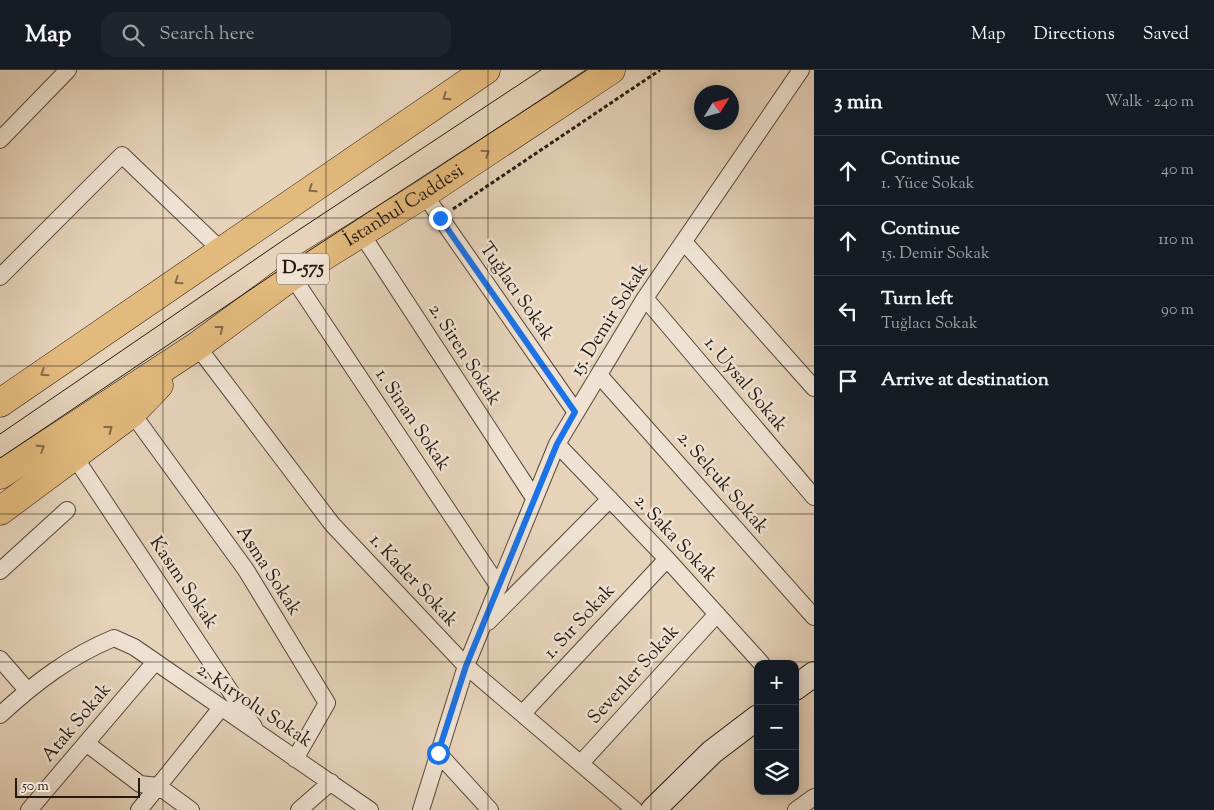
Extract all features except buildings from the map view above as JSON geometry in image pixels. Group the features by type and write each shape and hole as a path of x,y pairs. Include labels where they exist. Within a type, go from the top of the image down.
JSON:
{"highway":[{"path":"0,403 486,70"},
{"name":"İstanbul Caddesi","path":"0,475 198,346 292,276 424,194 610,70"},
{"path":"0,511 132,413 198,346"}],"main road":[{"path":"799,685 814,674"},
{"path":"654,810 712,752 754,720"}],"street":[{"path":"0,140 68,70"},
{"name":"15. Demir Sokak","path":"421,810 466,666 557,444 645,298 801,70"},
{"path":"0,277 122,155 223,252"},
{"name":"Tuğlacı Sokak","path":"424,194 575,412"},
{"name":"2. Siren Sokak","path":"361,233 534,498"},
{"path":"684,242 814,388"},
{"name":"1. Sinan Sokak","path":"292,276 499,587"},
{"name":"1. Uysal Sokak","path":"645,298 814,497"},
{"name":"1. Kader Sokak","path":"198,346 332,524 466,666 635,810"},
{"name":"2. Selçuk Sokak","path":"600,375 814,617"},
{"name":"Asma Sokak","path":"132,413 246,570 327,703 295,759"},
{"name":"2. Saka Sokak","path":"557,444 667,559 758,660"},
{"name":"Kasım Sokak","path":"74,456 258,733"},
{"path":"482,629 610,499"},
{"path":"0,571 67,510"},
{"name":"1. Sır Sokak","path":"523,713 667,559"},
{"name":"Sevenler Sokak","path":"581,763 717,614"},
{"name":"2. Kıryolu Sokak","path":"27,690 84,650 114,638 134,647 370,810"},
{"path":"0,659 27,690 0,715"},
{"name":"Atak Sokak","path":"29,810 155,662"},
{"path":"139,810 221,708"},
{"path":"86,743 140,784 158,786 191,810"},
{"path":"438,753 490,810"},
{"path":"299,810 331,782"},
{"path":"796,810 814,797"}],"path":[{"path":"440,218 660,70"}],"tram line":[{"path":"0,434 285,239 541,70"},
{"path":"0,458 287,265 587,70"}],"route":[{"path":"438,753 466,666 557,444 575,412 440,218"}]}
